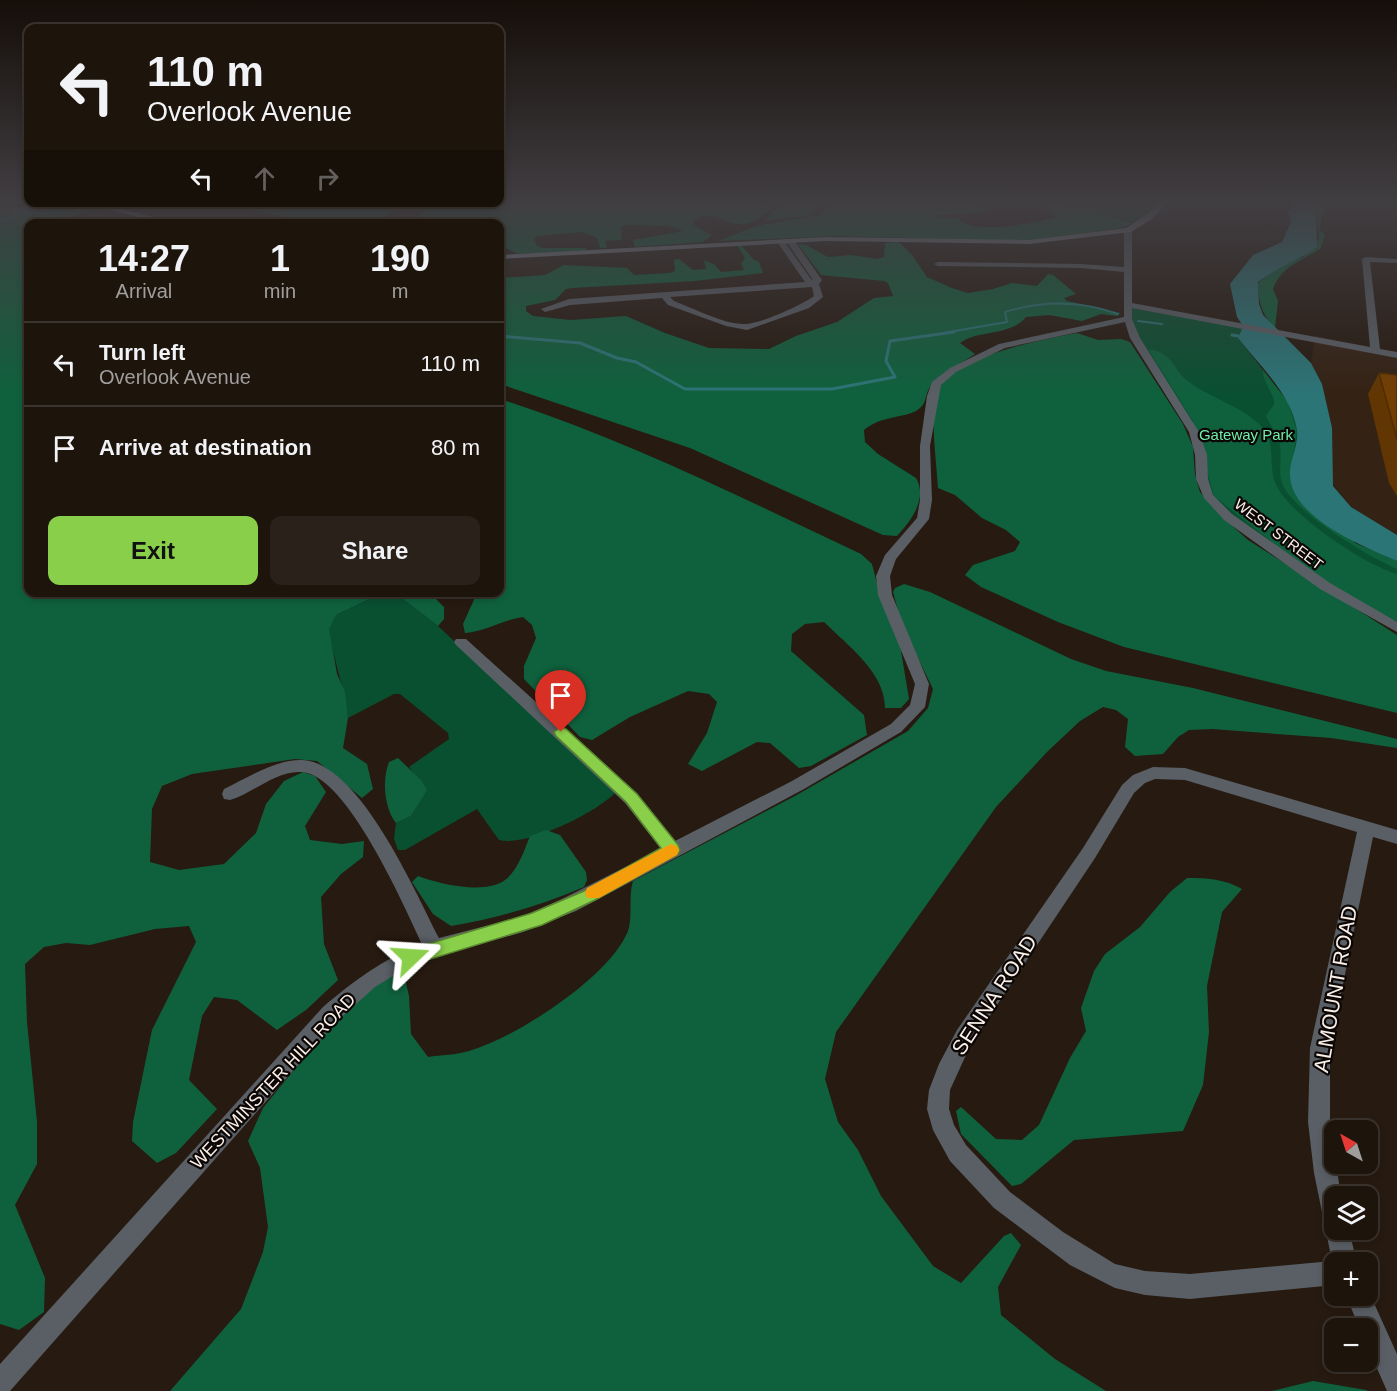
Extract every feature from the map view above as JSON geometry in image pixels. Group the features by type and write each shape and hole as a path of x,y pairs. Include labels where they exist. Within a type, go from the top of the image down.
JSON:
{"street":[{"path":"664,295 678,305 729,324 747,327 760,325 814,302 819,295 815,285 808,281 798,267"},
{"path":"1092,267 1128,270"},
{"name":"WEST STREET","path":"1128,267 1128,312 1139,346 1180,405 1194,432 1201,454 1202,479 1208,496 1228,517 1324,586 1397,628"},
{"path":"1368,267 1375,350"},
{"path":"545,309 569,302 815,285"},
{"path":"1128,312 1232,324 1397,355"},
{"name":"WESTMINSTER HILL ROAD","path":"0,1383 330,1014 386,969 434,948 523,924 590,896 879,741 896,728 917,707 922,691 920,676 885,595 883,576 890,558 923,519 926,500 926,446 932,396 936,384 953,370 1002,346 1128,312"},
{"path":"461,642 632,798 672,850"},
{"path":"230,794 261,778 295,767 313,767 328,775 369,821 434,948"},
{"name":"SENNA ROAD","path":"1324,1274 1183,1287 1144,1283 1100,1270 1082,1260 1026,1219 963,1161 945,1134 938,1108 944,1077 964,1037 1089,853 1123,796 1139,779 1162,772 1185,774 1397,837"},
{"name":"ALMOUNT ROAD","path":"1328,1186 1319,1122 1320,1048 1366,829"},
{"path":"1362,1306 1397,1384"}],"shaded area":[{"path":"1315,336 1397,352 1397,535 1351,507 1333,485 1322,384 1311,363"}],"green space":[{"path":"0,267 24,267 24,597 374,597 336,615 329,629 337,674 345,692 348,718 343,748 367,764 373,789 362,798 317,761 295,759 192,774 162,786 152,809 150,862 179,870 224,864 256,833 266,804 284,781 303,772 315,776 326,792 305,826 310,840 342,844 364,841 363,857 341,874 321,897 324,944 338,980 306,1010 277,1030 237,1000 214,997 202,1016 189,1080 217,1109 176,1153 157,1163 132,1141 133,1122 152,1030 196,942 189,926 155,929 90,945 66,943 44,947 25,964 27,1022 37,1122 37,1164 15,1205 45,1278 44,1312 19,1330 0,1324"},
{"path":"560,267 627,268 634,275 669,273 675,271 675,267 689,267 693,270 717,267 721,272 744,270 742,267 761,267 763,273 695,281 572,288 566,289 555,300 526,306 526,311 533,316 571,320 626,316 665,333 709,348 769,349 796,336 837,322 874,298 893,296 888,283 884,281 821,275 815,267 920,267 927,277 968,293 1012,283 1037,286 1048,274 1053,275 1076,294 1064,298 1067,301 1120,313 1117,316 1101,314 1082,321 1049,315 1026,317 1011,328 968,339 960,343 975,354 934,382 920,408 909,414 879,421 864,430 865,442 878,454 916,478 919,486 919,501 916,509 897,536 883,535 690,448 504,385 504,278 545,275"},
{"path":"1290,267 1281,275 1273,289 1278,301 1275,328 1262,307 1258,283 1276,268"},
{"name":"Gateway Park","path":"1128,305 1243,326 1238,338 1288,402 1355,543 1397,561 1397,602 1325,586 1208,496 1194,432 1135,338"},
{"path":"1077,333 1098,340 1121,339 1130,342 1183,424 1193,447 1195,475 1200,492 1219,514 1248,540 1397,635 1397,713 1124,647 1058,622 981,587 965,575 973,565 1015,551 1020,542 1006,530 982,518 955,495 938,488 934,424 937,391 945,379 978,359 1022,345"},
{"path":"1148,349 1164,354 1189,382 1237,408 1263,428 1271,448 1272,471 1276,485 1296,510 1348,550 1397,574 1397,624 1366,608 1287,554 1214,496 1193,421"},
{"path":"1263,370 1288,402 1297,431 1290,476 1355,543 1397,561 1397,569 1333,532 1300,507 1289,494 1281,478 1279,442 1266,416 1274,401"},
{"path":"504,400 638,451 861,554 872,564 880,595 900,645 909,699 901,708 885,708 879,683 863,660 824,622 805,624 792,634 791,651 864,715 867,735 811,766 799,768 770,743 757,742 702,771 688,764 707,733 717,702 709,694 688,691 630,717 592,740 580,737 524,679 524,666 536,638 532,625 523,617 465,633 463,624 475,597 504,597"},
{"path":"904,584 930,592 1071,659 1106,671 1193,688 1397,739 1397,748 1331,738 1212,729 1189,730 1178,737 1163,754 1135,756 1125,747 1128,719 1116,710 1103,707 1080,721 1047,752 996,807 836,1032 825,1079 838,1122 858,1150 881,1196 933,1266 961,1283 1004,1236 1011,1233 1021,1245 998,1287 1001,1315 1055,1359 1106,1391 170,1391 241,1309 263,1252 268,1227 260,1168 248,1141 263,1108 332,1023 366,991 395,973 405,979 409,996 411,1034 428,1057 454,1054 488,1044 511,1033 582,986 618,949 628,931 633,881 795,796 908,731 928,708 933,689 902,625 893,592 895,588"},
{"path":"374,597 400,597 438,626 616,792 578,818 526,838 511,841 499,840 477,809 405,850 398,850 394,839 396,823 411,816 426,790 409,767 449,739 448,733 400,694 394,694 348,718 328,629 336,615"},
{"path":"400,597 434,597 444,607 444,619 438,626"},
{"path":"398,758 421,780 427,790 411,816 396,823 387,802 385,777 389,762"},
{"path":"546,830 560,835 586,872 587,880 584,887 519,911 451,926 433,914 412,882 418,876 462,887 486,887 496,884 505,880 514,871 530,836"},
{"path":"1187,878 1216,880 1242,889 1222,912 1207,986 1209,1032 1203,1085 1183,1131 1074,1140 1021,1184 1012,1186 961,1134 956,1111 961,1107 996,1139 1022,1140 1039,1125 1070,1058 1086,1031 1081,1008 1094,971 1105,954 1140,927 1170,892"},
{"path":"1313,1381 1366,1390 1368,1391 1272,1391"}],"water":[{"path":"1244,267 1282,267 1258,282 1259,304 1263,315 1311,363 1322,384 1332,428 1333,486 1351,507 1397,535 1397,561 1332,529 1303,505 1294,491 1290,476 1297,436 1294,417 1282,393 1238,338 1243,326 1237,317 1230,284"}],"building":[{"path":"1379,373 1397,375 1397,439"}],"waterway":[{"path":"943,333 1007,322 1005,312 1034,305 1076,304 1118,314"},
{"path":"1138,321 1162,324"},
{"path":"504,336 580,343 617,358 636,362 685,389 832,389 895,377 886,361 890,341 954,332"},
{"path":"1232,335 1238,336"}],"slow traffic":[{"path":"593,893 671,850"}],"route":[{"path":"411,957 434,948 536,919 590,896 672,850 632,798 561,732"}]}
